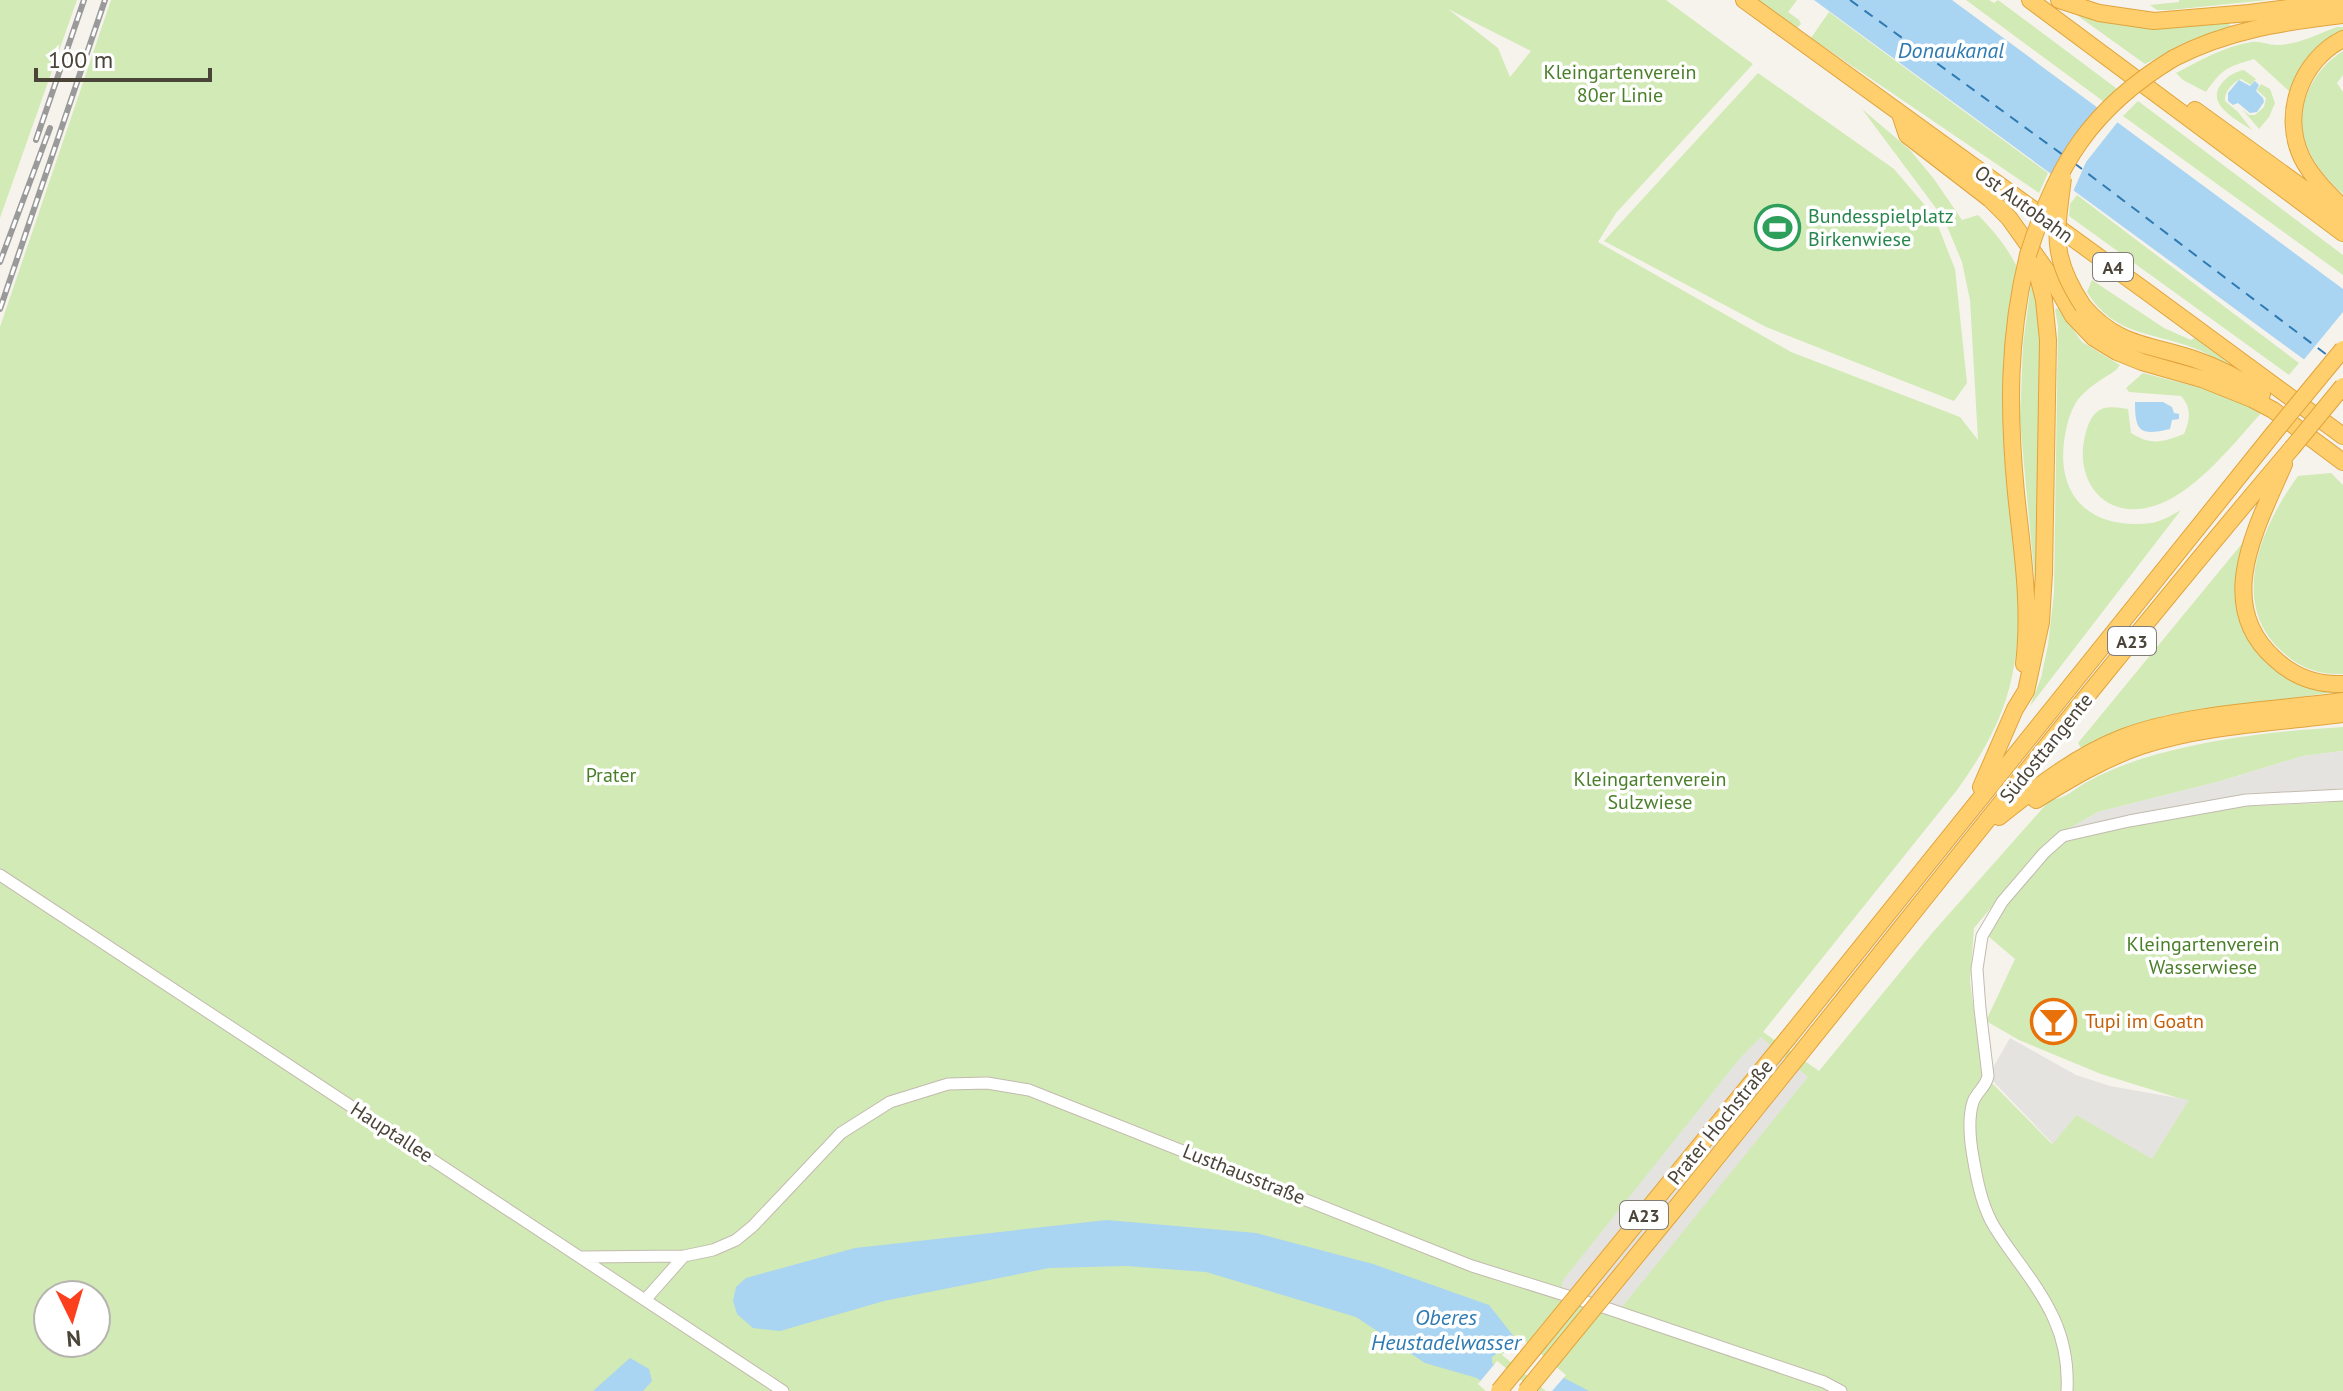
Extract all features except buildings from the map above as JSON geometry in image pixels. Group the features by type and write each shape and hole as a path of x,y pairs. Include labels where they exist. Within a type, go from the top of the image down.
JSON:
{"highway":[{"name":"Ost Autobahn","path":"1744,0 2343,436"},
{"path":"2030,0 2343,233"},
{"path":"2039,0 2343,217"},
{"path":"2059,0 2099,13 2154,21 2343,1"},
{"path":"2015,709 2024,663 2027,616 2012,439 2011,357 2020,290 2036,229 2064,165 2083,136 2105,111 2135,83 2174,58 2235,33 2274,24 2343,15"},
{"path":"2343,39 2328,48 2307,72 2297,93 2294,124 2302,157 2317,180 2343,208"},
{"path":"1900,114 1907,135 2000,208 2051,277 2073,316 2094,338 2142,362 2216,384 2252,399 2273,410 2343,462"},
{"path":"2064,165 2057,242 2063,269 2092,317 2115,335 2208,364 2241,381 2343,454"},
{"path":"1971,810 2015,709 2026,691 2037,644 2044,573 2047,318 2031,249"},
{"name":"Südosttangente","path":"1788,1038 2343,349"},
{"name":"A23","path":"2292,448 2343,386"},
{"path":"2292,448 2247,550 2243,578 2247,613 2256,637 2279,663 2310,680 2343,684"},
{"name":"Südosttangente","path":"1804,1051 2092,690 2292,448"},
{"path":"1976,835 2046,780 2088,754 2125,737 2203,719 2343,701"},
{"path":"1976,835 2080,772 2141,746 2202,732 2343,714"},
{"name":"Prater Hochstraße","path":"1499,1391 1788,1038"},
{"name":"Prater Hochstraße","path":"1526,1391 1804,1051"}],"street":[{"path":"2067,1391 2067,1360 2059,1326 2042,1294 1993,1224 1979,1191 1971,1125 1973,1101 1986,1085 1988,1076 1978,960 1985,929 2019,881 2063,836 2246,800 2343,795"},
{"name":"Hauptallee","path":"0,875 783,1391"},
{"name":"Lusthausstraße","path":"582,1257 684,1256 713,1250 736,1240 753,1226 841,1133 890,1102 948,1084 987,1083 1029,1090 1472,1266 1609,1309 1824,1382 1841,1391"},
{"path":"645,1300 684,1256"}],"green space":[{"path":"0,0 77,0 0,218"},
{"name":"Prater","path":"111,0 1666,0 1753,64 1616,213 1598,242 1791,352 1960,417 1978,440 1970,300 1962,262 1944,219 1862,109 1910,150 1962,220 1978,215 2000,240 2017,267 2008,320 2003,407 2016,554 2018,629 2006,699 1997,724 1972,769 1763,1032 1819,1071 1933,932 2050,800 2066,796 2112,770 2163,753 2239,737 2343,727 2343,751 2303,756 2221,781 2098,812 2067,830 2036,854 1974,928 1970,981 1982,1073 2052,1144 2076,1115 2188,1101 2101,1074 2019,1040 1986,1021 2015,959 1988,936 2000,912 2060,843 2133,825 2247,806 2343,800 2343,1391 0,1391 0,327","holes":["1448,9 1531,51 1510,77 1498,48"]},
{"path":"1758,0 1797,0 1788,12 1801,24 1797,28"},
{"path":"1966,0 1989,0 1994,3 1998,0 2116,88 2107,104"},
{"path":"2179,0 2268,0 2170,10 2157,10 2150,5"},
{"path":"1829,12 2048,173 2039,193 1811,38"},
{"path":"2078,14 2232,21 2230,26 2145,64"},
{"path":"2343,27 2343,33 2292,94 2254,59 2226,70 2206,92 2176,73 2212,54 2242,44 2292,43"},
{"path":"2343,51 2343,75 2337,83 2343,92 2343,194 2313,158 2306,144 2302,117 2308,91 2315,79 2322,68"},
{"path":"2244,70 2256,79 2251,85 2241,79 2235,83 2227,91 2225,101 2252,130 2225,111 2217,98 2224,81"},
{"name":"Bundesspielplatz Birkenwiese","path":"1758,73 1894,169 1934,216 1955,269 1967,383 1954,401 1766,327 1604,241"},
{"path":"2261,84 2270,89 2275,103 2259,129 2242,109 2249,115 2255,115 2264,107 2266,98 2257,90"},
{"path":"2138,101 2343,255 2343,275 2123,116"},
{"path":"2077,195 2299,363 2289,375 2069,216 2070,204"},
{"path":"2032,276 2043,331 2036,593 2020,421 2023,345"},
{"path":"2092,280 2164,328 2191,340 2195,338 2243,374 2194,348 2134,330 2109,317 2087,292"},
{"path":"2058,308 2082,342 2120,365 2081,396 2070,416 2063,463 2074,495 2097,516 2113,522 2152,523 2181,510 2030,706 2041,678 2054,593 2058,326 2055,309"},
{"path":"2143,373 2221,393 2263,411 2186,489 2157,505 2122,508 2097,493 2084,466 2086,432 2093,415 2105,408 2128,409 2131,433 2145,440 2157,441 2184,434 2189,419 2187,405 2181,396 2129,392 2126,388"},
{"path":"2331,473 2343,485 2343,674 2313,670 2286,655 2268,635 2257,614 2254,590 2262,542 2284,496 2298,476"},
{"path":"2245,540 2254,646 2343,691 2166,715 2115,732 2081,748 2078,743"}],"shaded area":[{"path":"2343,751 2343,788 2248,793 2067,830 2098,812 2221,781 2303,756"},
{"path":"1761,1037 1808,1077 1618,1312 1560,1292 1563,1280 1740,1058"},
{"path":"2010,1038 2076,1075 2110,1086 2189,1100 2152,1159 2076,1115 2053,1144 1988,1076"}],"water":[{"name":"Donaukanal","path":"1814,0 1952,0 2343,289 2343,388"},
{"path":"2239,80 2250,86 2255,81 2259,85 2256,91 2264,102 2257,112 2250,113 2238,103 2233,105 2228,101 2228,93"},
{"path":"2135,402 2163,402 2179,414 2179,419 2172,420 2170,429 2146,431 2138,426"},
{"name":"Oberes Heustadelwasser","path":"1107,1220 1256,1233 1373,1264 1489,1305 1515,1338 1564,1378 1589,1391 1551,1391 1500,1351 1492,1357 1492,1363 1528,1391 1493,1391 1477,1378 1425,1363 1356,1317 1206,1272 1126,1266 1049,1268 884,1301 780,1331 753,1328 737,1314 733,1301 736,1287 746,1278 855,1248"},
{"path":"630,1358 649,1369 652,1381 643,1391 593,1391"}],"pier":[{"path":"2102,106 2120,119 2086,162 2072,194 2051,179"},
{"path":"2343,312 2343,392 2302,362"},
{"path":"1518,1335 1566,1375 1552,1391 1546,1391 1502,1355"},
{"path":"1497,1361 1532,1391 1486,1391 1478,1384"}],"ferry route":[{"path":"1850,0 2063,155"},
{"path":"2074,163 2327,355"}],"railway":[{"path":"36,140 84,0"},
{"path":"0,309 105,0"},
{"path":"0,262 50,128"}],"place":[{"name":"Bundesspielplatz Birkenwiese","path":"1777,228"},
{"name":"Tupi im Goatn","path":"2054,1021"}],"park label":[{"name":"Kleingartenverein 80er Linie","path":"1620,84"},
{"name":"Kleingartenverein Sulzwiese","path":"1650,790"},
{"name":"Kleingartenverein Wasserwiese","path":"2203,956"}]}
